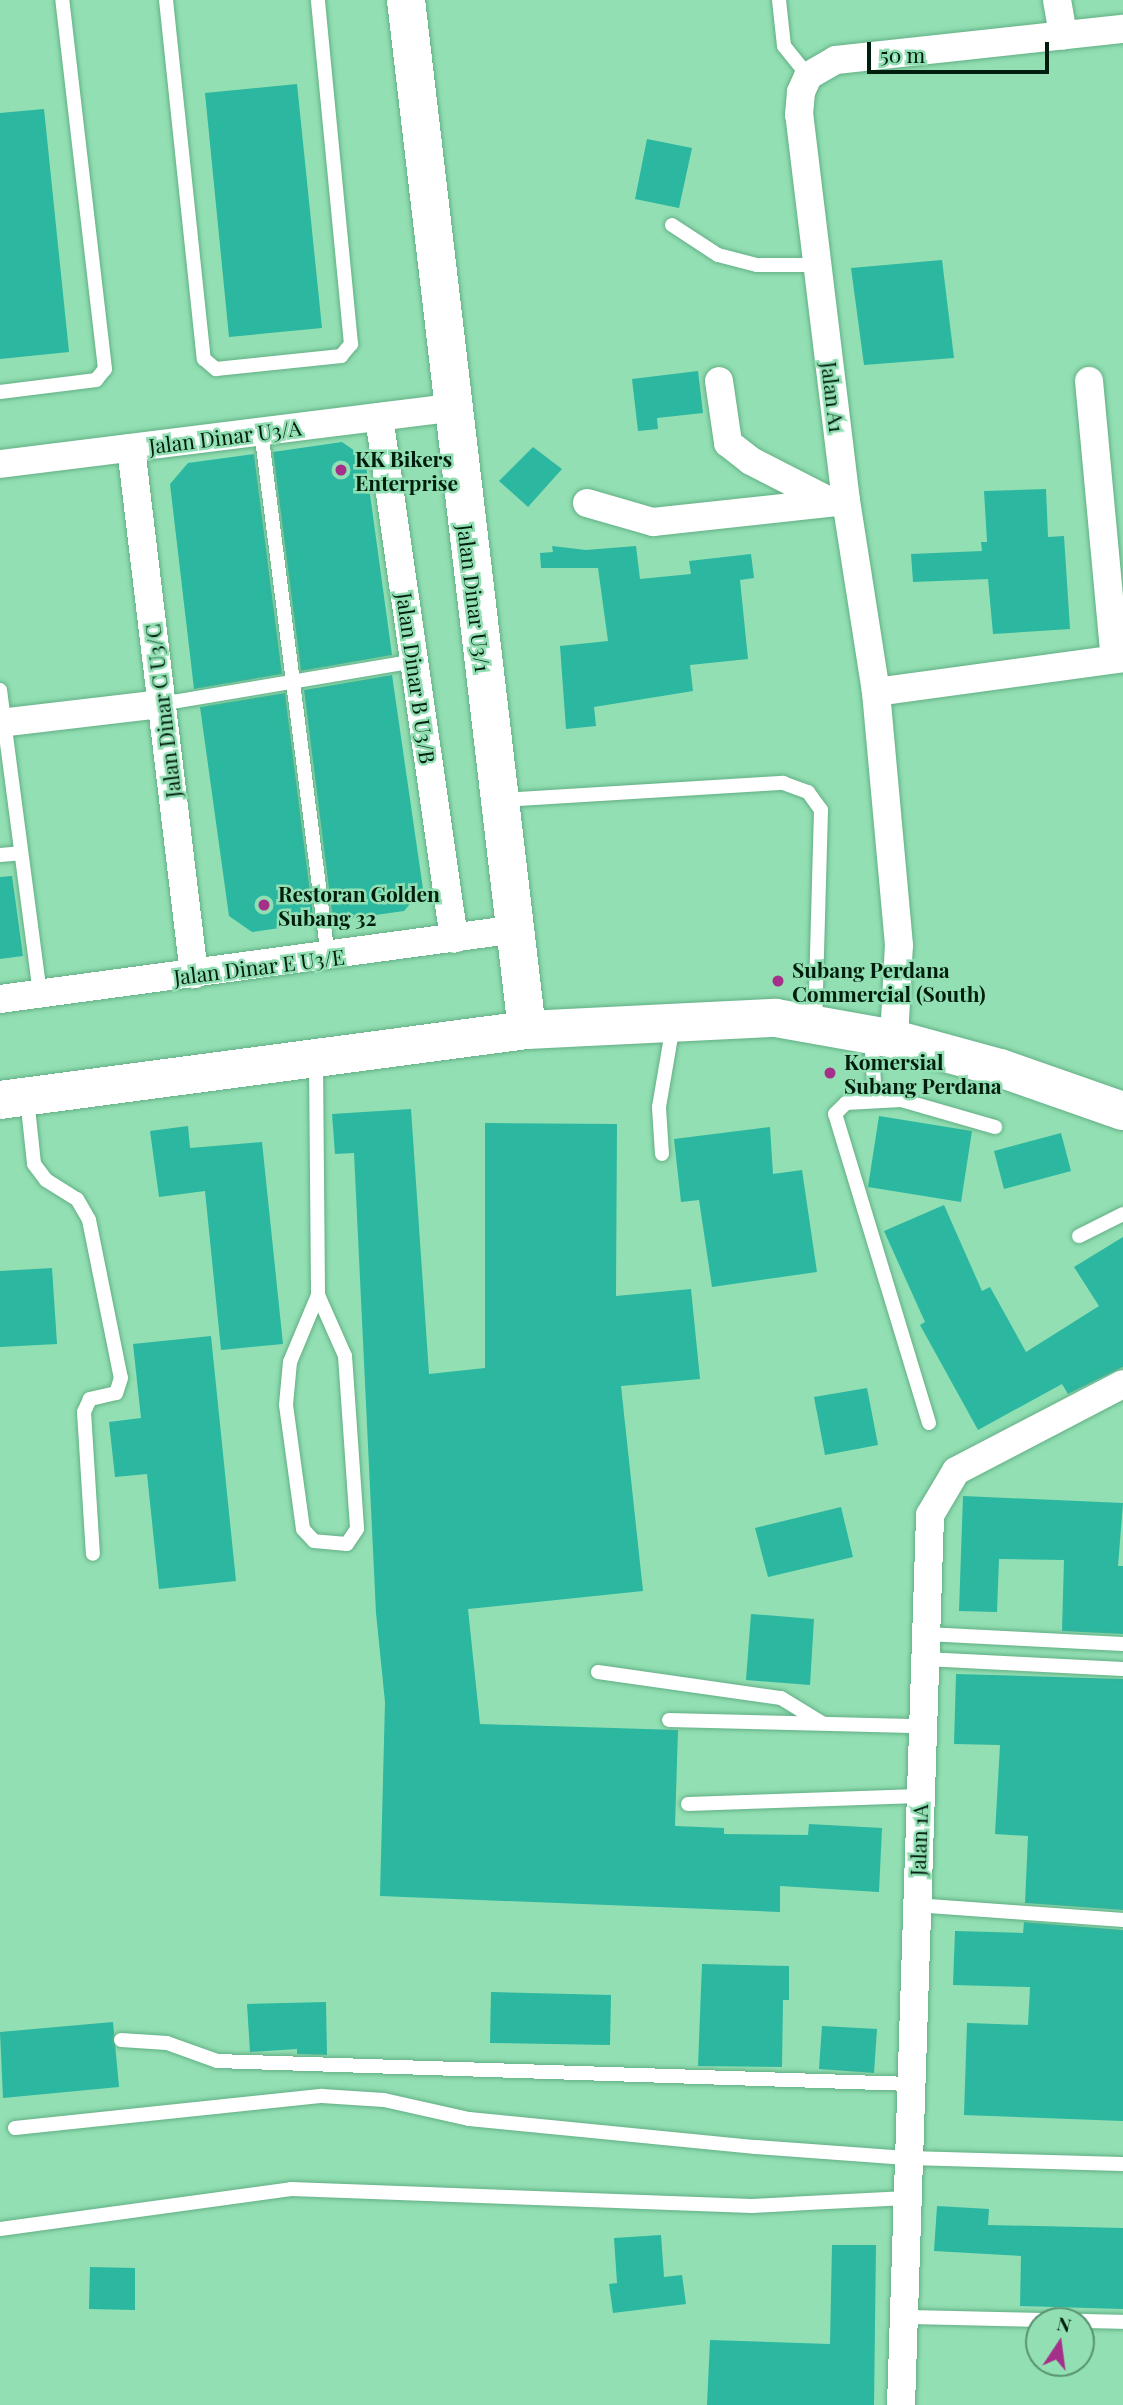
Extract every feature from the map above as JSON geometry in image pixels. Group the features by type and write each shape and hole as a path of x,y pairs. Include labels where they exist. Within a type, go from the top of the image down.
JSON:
{"street":[{"name":"Jalan Dinar U3/1","path":"406,0 451,408 517,929 527,1030"},
{"path":"1057,0 1063,35"},
{"path":"808,76 836,60 1123,29"},
{"name":"Jalan A1","path":"808,76 799,115 817,265 839,502 876,692 899,945 882,1037"},
{"path":"719,380 728,443 751,461 839,502"},
{"path":"876,692 1119,658 1089,381"},
{"name":"Jalan Dinar U3/A","path":"0,464 451,408"},
{"name":"Jalan Dinar B U3/B","path":"379,417 454,939"},
{"name":"Jalan Dinar C U3/C","path":"131,447 194,974"},
{"path":"587,503 653,522 839,502"},
{"path":"2,723 161,704"},
{"name":"Jalan Dinar E U3/E","path":"0,999 328,957 517,929"},
{"path":"13,1098 527,1030 674,1020 776,1018 882,1037 1000,1068 1123,1111"},
{"name":"Jalan 1A","path":"901,2405 906,2317 909,2084 930,1515 956,1471 1123,1384"}],"lane":[{"path":"0,392 96,380 105,369 62,0"},
{"path":"166,0 204,359 216,369 341,356 351,344 318,0"},
{"path":"779,0 784,46 808,76"},
{"path":"672,225 718,255 757,265 817,265"},
{"path":"261,431 328,957"},
{"path":"161,704 416,661"},
{"path":"0,690 2,723 40,994"},
{"path":"500,800 783,783 807,792 821,810 815,1025"},
{"path":"0,855 21,853"},
{"path":"662,1154 659,1107 674,1020"},
{"path":"875,1098 882,1037"},
{"path":"316,1058 318,1295 290,1362 286,1405 303,1530 314,1541 346,1544 357,1529 345,1356 318,1295"},
{"path":"13,1098 34,1164 46,1180 77,1199 89,1220 121,1378 116,1393 90,1399 84,1412 93,1554"},
{"path":"929,1423 835,1121 839,1107 875,1098 932,1106 995,1127"},
{"path":"1079,1236 1123,1214"},
{"path":"925,1646 1123,1644"},
{"path":"925,1646 1123,1669"},
{"path":"598,1672 781,1698 823,1723"},
{"path":"669,1720 922,1726"},
{"path":"688,1804 919,1796"},
{"path":"915,1905 1123,1920"},
{"path":"121,2040 167,2043 217,2061 909,2084"},
{"path":"15,2127 322,2096 384,2100 469,2119 907,2158 1123,2164"},
{"path":"0,2229 291,2189 752,2206 907,2198"},
{"path":"906,2317 1123,2322"}],"building":[{"path":"297,84 322,328 229,337 205,93"},
{"path":"44,109 69,352 0,359 0,113"},
{"path":"647,139 692,148 679,208 635,199"},
{"path":"942,260 954,358 864,365 851,268"},
{"path":"698,371 703,413 657,418 658,429 638,431 632,379"},
{"path":"342,442 365,458 392,655 301,671 273,452"},
{"path":"533,447 562,469 528,507 499,481"},
{"path":"254,454 282,674 194,689 170,484 188,463"},
{"path":"1046,489 1048,537 1064,536 1070,629 993,634 988,579 913,582 911,554 982,551 981,542 987,542 984,491"},
{"path":"552,546 586,550 636,546 640,579 691,574 689,561 751,554 754,578 740,580 748,659 690,665 693,691 594,707 596,726 566,729 560,646 608,641 598,568 541,568 540,553 553,552"},
{"path":"392,675 423,889 404,911 333,921 304,690"},
{"path":"285,693 314,923 252,932 229,916 200,707"},
{"path":"12,876 23,956 0,959 0,877"},
{"path":"411,1109 429,1374 485,1368 485,1123 617,1124 616,1296 691,1289 700,1379 621,1386 643,1591 468,1609 480,1724 678,1730 675,1826 724,1828 724,1834 808,1835 809,1824 882,1828 879,1892 780,1886 780,1912 380,1896 385,1702 376,1613 354,1153 335,1154 332,1114"},
{"path":"879,1116 972,1131 961,1202 868,1187"},
{"path":"188,1126 190,1148 262,1142 283,1344 221,1350 205,1191 159,1197 150,1131"},
{"path":"770,1127 773,1174 802,1170 817,1272 712,1287 699,1200 681,1202 674,1139"},
{"path":"1061,1133 1071,1171 1004,1189 994,1151"},
{"path":"944,1205 982,1291 990,1287 1026,1352 1099,1306 1074,1267 1123,1237 1123,1367 1068,1394 1062,1384 978,1430 920,1325 925,1322 884,1231"},
{"path":"52,1268 57,1344 0,1347 0,1271"},
{"path":"211,1336 236,1581 159,1589 147,1474 115,1477 109,1422 141,1418 133,1344"},
{"path":"867,1388 878,1445 825,1455 814,1397"},
{"path":"963,1496 1123,1503 1118,1566 1123,1566 1123,1634 1062,1631 1064,1560 999,1559 997,1612 959,1611"},
{"path":"841,1507 853,1557 768,1577 755,1528"},
{"path":"751,1614 814,1619 810,1685 746,1680"},
{"path":"956,1674 1123,1679 1123,1910 1025,1903 1028,1836 995,1834 1000,1745 954,1744"},
{"path":"1024,1922 1123,1930 1123,2121 964,2115 967,2023 1028,2025 1030,1987 953,1985 955,1931 1023,1933"},
{"path":"702,1964 789,1966 789,2000 783,2000 782,2067 698,2066"},
{"path":"491,1992 611,1995 610,2045 490,2043"},
{"path":"326,2002 327,2055 297,2054 297,2049 250,2052 247,2004"},
{"path":"113,2022 119,2087 3,2098 0,2032"},
{"path":"822,2026 877,2029 874,2073 819,2069"},
{"path":"937,2206 989,2209 988,2225 1123,2228 1123,2309 1020,2306 1021,2256 934,2251"},
{"path":"661,2235 664,2277 682,2275 686,2304 613,2313 609,2284 617,2283 614,2238"},
{"path":"832,2245 876,2245 874,2405 707,2405 710,2340 830,2344"},
{"path":"90,2267 135,2268 135,2310 89,2309"}],"place":[{"name":"KK Bikers Enterprise","path":"341,470"},
{"name":"Restoran Golden Subang 32","path":"264,905"},
{"name":"Subang Perdana Commercial (South)","path":"778,981"},
{"name":"Komersial Subang Perdana","path":"830,1073"}]}
